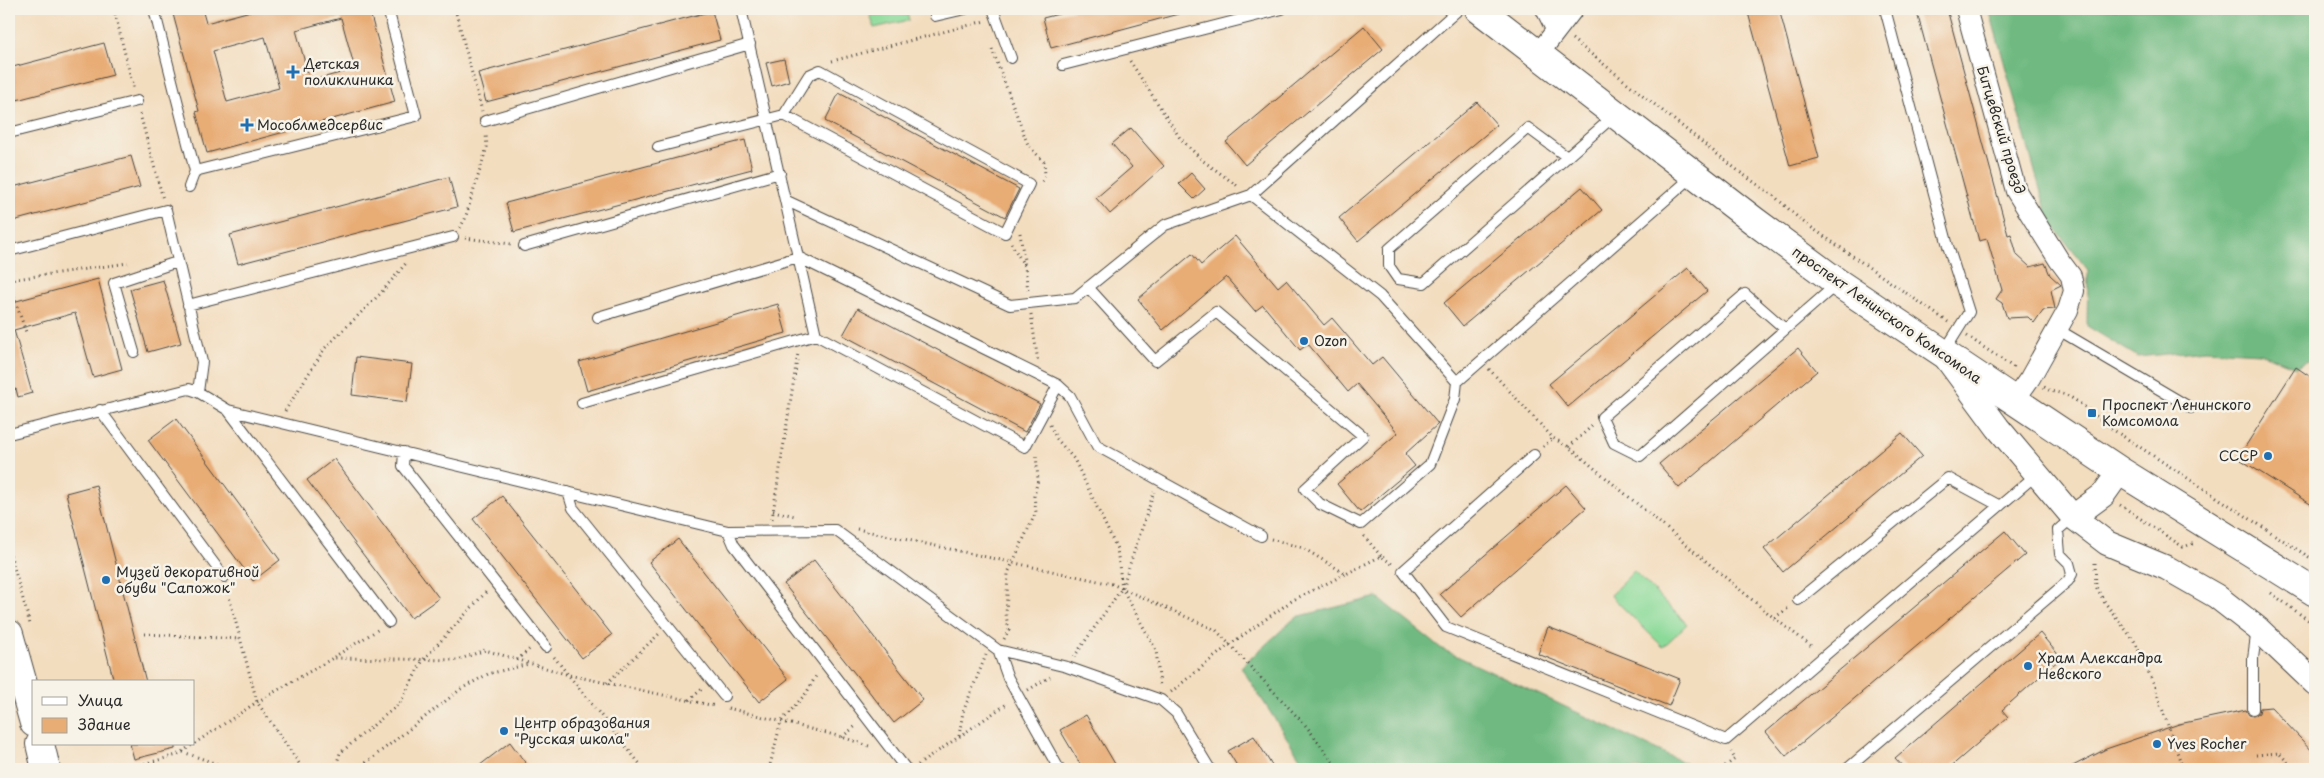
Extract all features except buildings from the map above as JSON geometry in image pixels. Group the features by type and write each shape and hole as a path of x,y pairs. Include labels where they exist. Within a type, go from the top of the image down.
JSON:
{"main road":[{"name":"проспект Ленинского Комсомола","path":"1479,9 1838,283 2013,402 2120,471 2280,584 2315,592"},
{"path":"2280,584 2315,596"},
{"path":"19,630 32,711"},
{"path":"40,746 46,769"}],"street":[{"path":"1546,9 1556,29"},
{"path":"1539,53 1573,9"},
{"name":"Битцевский проезд","path":"1966,9 2016,191 2071,276 2074,291 2068,310 2030,378 2013,402"},
{"path":"1943,354 1998,428 2073,517 2107,543 2167,568 2195,583 2236,610 2315,683"},
{"path":"1998,428 2000,419 2013,402"},
{"path":"2073,517 2103,495 2120,471"}],"lane":[{"path":"154,9 195,172 189,187"},
{"path":"195,172 416,116 388,9"},
{"path":"742,9 816,335"},
{"path":"935,16 965,9"},
{"path":"993,9 1011,58"},
{"path":"1063,66 1282,9"},
{"path":"787,201 1010,305 1075,298 1165,225 1251,195 1459,9"},
{"path":"1886,9 1948,246 1969,312 1943,354"},
{"path":"485,121 750,44"},
{"path":"658,147 784,115 1005,233 1029,184 820,70 809,75 784,115"},
{"path":"9,133 136,101"},
{"path":"1567,157 1528,128 1389,249 1389,266 1398,279 1424,282 1567,157 1616,114"},
{"path":"524,246 780,173"},
{"path":"1088,287 1155,361 1216,312 1363,436 1305,489 1320,504 1361,524 1430,464 1455,399 1457,382 1695,175"},
{"path":"1251,195 1380,296 1457,382"},
{"path":"9,251 166,210 202,362 198,392"},
{"path":"188,305 453,237"},
{"path":"598,317 798,257 1058,385 1070,396 1097,446 1261,536"},
{"path":"134,352 114,282 177,262"},
{"path":"1785,329 1745,294 1602,417 1614,443 1640,456 1838,283"},
{"path":"2057,329 2191,408"},
{"path":"582,403 816,335 1025,447 1058,385"},
{"path":"9,434 189,388 228,410 728,531 835,530 998,650 1067,667 1161,700 1176,713 1210,769"},
{"path":"100,410 224,576"},
{"path":"228,410 389,622"},
{"path":"404,452 403,466 543,643"},
{"path":"1534,455 1403,571 1446,627 1726,740 2037,474"},
{"path":"1798,600 1948,478 2000,506"},
{"path":"568,492 573,508 724,696"},
{"path":"1847,769 2068,581 2072,574 2069,564 2060,554 2058,530 2073,517"},
{"path":"728,531 734,545 906,769"},
{"path":"2253,709 2253,658 2257,628"},
{"path":"998,650 1008,678 1059,769"}],"path":[{"path":"820,70 828,62 984,20 986,28"},
{"path":"1556,29 1575,41 1741,173 1774,196 1802,221 1923,303 1958,330 2054,394 2064,394 2098,417 2109,427 2315,561"},
{"path":"991,45 1028,145 1044,162 1045,175 1038,190"},
{"path":"1123,50 1180,138 1202,160 1251,195"},
{"path":"1020,230 1025,267"},
{"path":"453,237 524,246"},
{"path":"278,422 325,348 380,294 421,245"},
{"path":"27,335 9,282 131,263 142,273"},
{"path":"771,530 800,340"},
{"path":"1481,361 1553,438 1569,447 1774,618 1824,656"},
{"path":"1044,411 1056,438 1074,459 1116,549 1122,588 1156,650 1161,700"},
{"path":"1569,447 1602,417"},
{"path":"959,737 963,712 983,660 986,654 998,650 1009,630 1006,616 1008,573 1036,512 1034,496 1038,480 1038,458 1032,434"},
{"path":"913,769 1018,696 1067,667 1122,588 1159,479"},
{"path":"2116,503 2183,547 2193,542 2201,547"},
{"path":"773,512 802,518"},
{"path":"851,528 1112,584 1216,630 1307,726 1338,769"},
{"path":"1261,536 1303,548 1346,574"},
{"path":"1365,540 1381,556 1403,571"},
{"path":"9,550 19,630"},
{"path":"1161,700 1229,645 1293,600 1381,556"},
{"path":"2095,562 2096,587 2106,604 2135,642 2153,682 2183,769"},
{"path":"224,576 257,702 303,769"},
{"path":"335,769 340,753 400,703 423,660 494,582"},
{"path":"2280,584 2315,624"},
{"path":"1774,618 1798,600"},
{"path":"195,743 257,702 333,658 389,622"},
{"path":"607,683 668,625"},
{"path":"145,634 240,639"},
{"path":"517,660 543,643 644,769"},
{"path":"333,658 458,660 485,650 569,675 716,706"},
{"path":"769,769 781,722 807,692 824,663"},
{"path":"358,769 461,689 488,674 530,664"},
{"path":"726,708 842,737 878,749"},
{"path":"842,737 866,718"},
{"path":"1721,769 1735,759 1726,740"},
{"path":"125,769 177,756 191,746"},
{"path":"182,752 231,769"},
{"path":"2256,755 2279,753 2294,769"}],"green space":[{"path":"869,9 906,9 909,20 874,28"},
{"path":"1989,9 2315,9 2315,357 2296,367 2260,353 2205,350 2138,357 2087,326 2088,270 2049,221"},
{"path":"1634,571 1687,624 1663,647 1610,595"},
{"path":"1377,597 1442,649 1698,769 1307,769 1241,667 1296,617"}],"place":[{"name":"Детская поликлиника","path":"293,72"},
{"name":"Мособлмедсервис","path":"247,125"},
{"name":"Ozon","path":"1304,341"},
{"name":"Проспект Ленинского Комсомола","path":"2092,413"},
{"name":"СССР","path":"2268,456"},
{"name":"Музей декоративной обуви \"Сапожок\"","path":"106,580"},
{"name":"Храм Александра Невского","path":"2028,666"},
{"name":"Центр образования \"Русская школа\"","path":"504,731"},
{"name":"Yves Rocher","path":"2157,744"}]}
